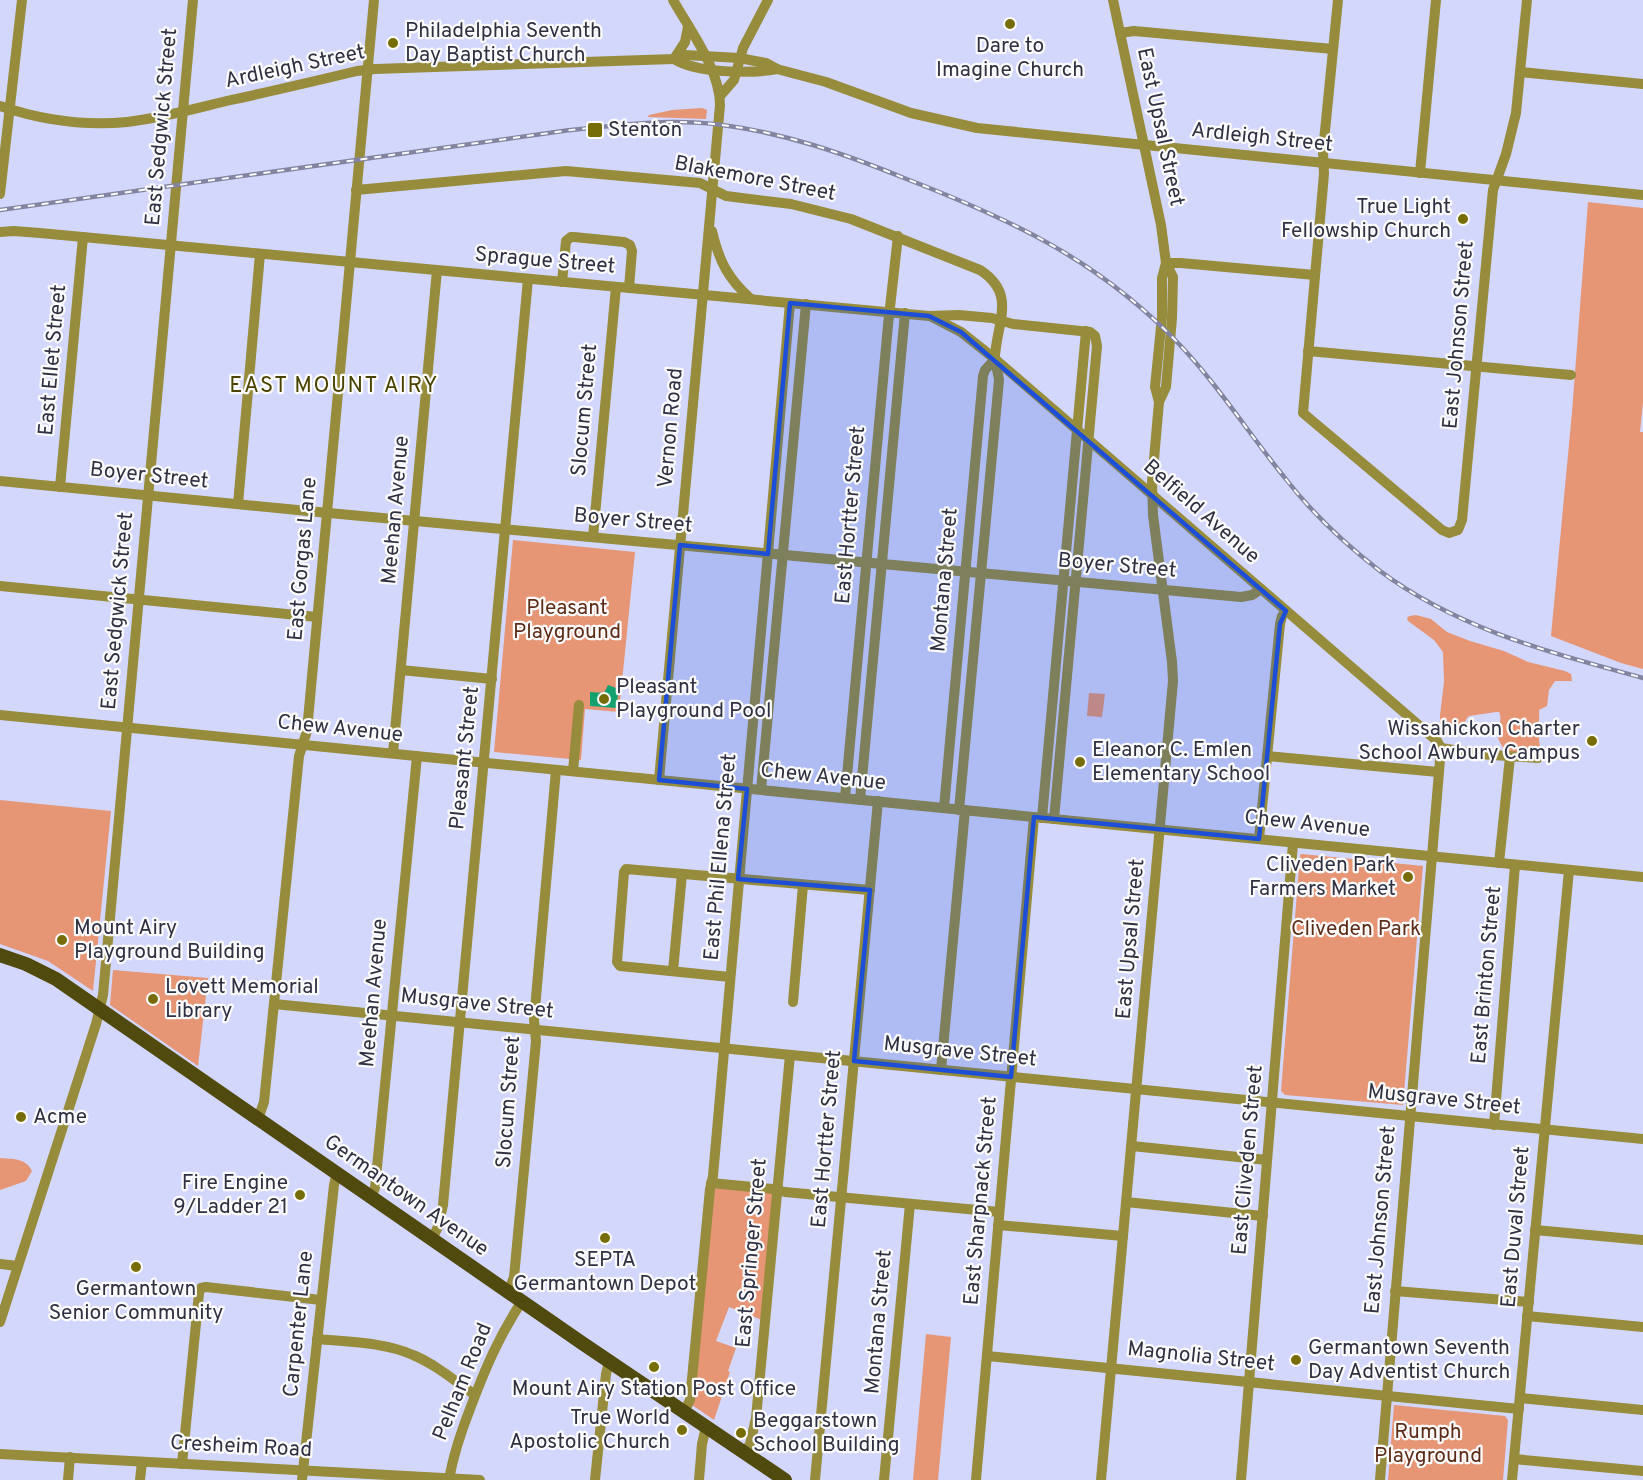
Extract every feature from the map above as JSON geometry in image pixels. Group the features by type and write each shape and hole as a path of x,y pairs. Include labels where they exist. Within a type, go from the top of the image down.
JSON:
{"main road":[{"name":"Germantown Avenue","path":"0,955 56,979 609,1362 785,1480"}],"street":[{"path":"0,187 5,107 22,0"},
{"name":"East Sedgwick Street","path":"0,1322 100,1010 104,985 193,0"},
{"name":"East Gorgas Lane","path":"258,1119 264,1102 299,756 307,731 374,0"},
{"path":"673,0 711,69 720,96 734,81 739,58 768,0"},
{"name":"East Upsal Street","path":"1101,1480 1173,681 1152,496 1159,402 1155,387 1162,317 1162,278 1167,263 1145,146 1113,0"},
{"path":"1338,0 1323,151 1324,174 1308,351 1570,375"},
{"path":"1420,173 1436,0"},
{"name":"East Johnson Street","path":"1308,351 1303,413 1442,530 1449,533 1456,532 1462,520 1493,190 1513,127 1527,0"},
{"path":"674,59 685,42 688,27"},
{"path":"1120,33 1134,31 1333,49"},
{"name":"Ardleigh Street","path":"5,107 48,118 90,123 126,122 367,70 674,59 684,55 704,56 739,58 766,63 777,69 826,82 911,113 957,125 1145,146 1643,195"},
{"name":"Ardleigh Street","path":"674,59 693,68 758,72 777,69"},
{"path":"1520,72 1643,84"},
{"name":"Vernon Road","path":"659,780 720,96"},
{"name":"Blakemore Street","path":"356,190 566,171 700,183 726,196 777,201 852,219 980,270 990,278"},
{"path":"710,224 719,256 727,273 752,299"},
{"name":"Sprague Street","path":"0,232 14,231 83,237 904,314 992,318 1013,324 1086,331"},
{"name":"East Hortter Street","path":"845,798 898,236"},
{"name":"East Ellet Street","path":"60,487 83,237"},
{"path":"562,282 566,245 568,239 574,237 624,242 630,245 632,251 629,288"},
{"path":"238,504 260,254"},
{"path":"1167,263 1315,275"},
{"name":"Meehan Avenue","path":"393,753 437,270"},
{"name":"Montana Street","path":"941,1070 999,380 995,359 1003,299 998,287 990,278"},
{"name":"Pleasant Street","path":"432,1239 438,1227 443,1205 528,279"},
{"name":"Slocum Street","path":"593,537 616,287"},
{"name":"East Phil Ellena Street","path":"684,1412 690,1400 724,1048 790,303"},
{"name":"East Phil Ellena Street","path":"761,790 806,304"},
{"name":"East Hortter Street","path":"860,800 904,314"},
{"name":"Belfield Avenue","path":"929,316 961,332 995,359 1437,741 1441,748"},
{"path":"1054,819 1097,343 1093,333 1086,331"},
{"name":"East Sharpnack Street","path":"976,1480 1011,1077 1064,581 1086,331"},
{"name":"Montana Street","path":"944,808 983,376 985,370 995,359"},
{"name":"Boyer Street","path":"0,481 1241,597 1252,595 1261,589"},
{"path":"0,586 317,617"},
{"path":"1259,839 1280,624 1286,611"},
{"path":"401,670 492,679"},
{"path":"573,771 579,705"},
{"name":"Chew Avenue","path":"0,714 1643,877"},
{"path":"1441,748 1458,752 1538,758"},
{"name":"East Johnson Street","path":"1380,1480 1441,748"},
{"name":"Meehan Avenue","path":"371,1197 375,1188 417,756"},
{"path":"1267,756 1438,772"},
{"path":"1499,863 1510,757"},
{"name":"Slocum Street","path":"508,1292 514,1277 536,1041 534,1020 556,770"},
{"name":"East Hortter Street","path":"815,1480 878,801"},
{"name":"East Cliveden Street","path":"1241,1480 1293,843"},
{"name":"East Brinton Street","path":"1494,1125 1515,865"},
{"path":"730,977 620,966 616,962 626,869 870,890"},
{"name":"East Duval Street","path":"1512,1480 1569,870"},
{"path":"673,971 682,874"},
{"path":"793,1002 803,885"},
{"name":"Musgrave Street","path":"274,1004 1643,1139"},
{"name":"East Springer Street","path":"745,1453 750,1444 756,1418 790,1055"},
{"path":"1132,1146 1267,1160"},
{"name":"Carpenter Lane","path":"302,1475 337,1173"},
{"path":"711,1183 999,1212"},
{"path":"1126,1202 1263,1216"},
{"name":"Montana Street","path":"884,1480 910,1203"},
{"path":"998,1225 1124,1236"},
{"path":"1535,1230 1643,1240"},
{"path":"0,1264 18,1266"},
{"path":"182,1464 201,1288 321,1300"},
{"path":"1395,1291 1529,1302"},
{"name":"Pelham Road","path":"449,1479 456,1449 493,1351 508,1322 522,1302"},
{"path":"1527,1316 1643,1327"},
{"path":"317,1339 384,1347 411,1354 475,1395"},
{"name":"Magnolia Street","path":"987,1356 1386,1395 1643,1410"},
{"path":"595,1480 609,1362"},
{"path":"699,1480 706,1427"},
{"name":"Cresheim Road","path":"0,1454 182,1464 302,1475 480,1480"},
{"path":"68,1480 70,1457"},
{"path":"1514,1459 1643,1471"},
{"path":"140,1480 142,1462"}],"highlighted area":[{"path":"790,303 929,316 961,332 1286,611 1280,624 1259,839 1034,817 1011,1077 854,1061 870,890 738,879 747,789 659,780 680,545 768,554"}],"green space":[{"path":"702,108 707,110 706,119 648,117 672,110"},
{"path":"1588,202 1643,208 1643,402 1640,432 1643,432 1643,669 1551,636 1572,412"},
{"name":"Pleasant Playground","path":"513,540 635,552 619,712 585,709 581,760 494,752"},
{"path":"1416,615 1431,619 1447,632 1470,641 1504,651 1528,662 1571,674 1572,681 1555,681 1549,690 1547,706 1539,710 1540,746 1533,753 1506,753 1497,735 1499,712 1469,716 1461,729 1449,736 1444,734 1440,725 1444,682 1443,652 1434,640 1408,621 1409,616"},
{"path":"1089,693 1105,694 1102,717 1087,716"},
{"path":"0,800 111,811 93,991 48,961 0,944"},
{"name":"Cliveden Park","path":"1300,855 1423,866 1403,1105 1285,1095 1281,1091"},
{"path":"113,970 208,978 198,1066 110,1005"},
{"path":"0,1158 19,1160 26,1164 32,1171 26,1181 0,1190"},
{"path":"714,1189 773,1193 762,1320 729,1307 716,1341 736,1348 714,1420 692,1405"},
{"path":"926,1334 951,1337 938,1480 913,1480"},
{"name":"Rumph Playground","path":"1394,1405 1505,1416 1508,1420 1503,1480 1388,1480"}],"shaded area":[{"name":"Pleasant Playground Pool","path":"608,685 619,689 616,708 590,706 590,692 604,693"}],"railway":[{"path":"0,210 563,131 622,125 662,122 722,125 769,133 814,145 980,209 1051,245 1085,265 1117,288 1149,314 1179,344 1220,393 1295,491 1318,516 1367,561 1410,591 1442,609 1506,637 1643,678"}],"place":[{"name":"Dare to Imagine Church","path":"1010,24"},
{"name":"Philadelphia Seventh Day Baptist Church","path":"393,43"},
{"name":"Stenton","path":"595,130"},
{"name":"True Light Fellowship Church","path":"1463,219"},
{"name":"Pleasant Playground Pool","path":"604,699"},
{"name":"Wissahickon Charter School Awbury Campus","path":"1592,741"},
{"name":"Eleanor C. Emlen Elementary School","path":"1080,762"},
{"name":"Cliveden Park Farmers Market","path":"1408,877"},
{"name":"Mount Airy Playground Building","path":"62,940"},
{"name":"Lovett Memorial Library","path":"153,999"},
{"name":"Acme","path":"21,1117"},
{"name":"Fire Engine 9/Ladder 21","path":"300,1195"},
{"name":"SEPTA Germantown Depot","path":"605,1238"},
{"name":"Germantown Senior Community","path":"136,1267"},
{"name":"Germantown Seventh Day Adventist Church","path":"1296,1360"},
{"name":"Mount Airy Station Post Office","path":"654,1367"},
{"name":"True World Apostolic Church","path":"682,1430"},
{"name":"Beggarstown School Building","path":"741,1433"}],"district":[{"name":"EAST MOUNT AIRY","path":"334,386"}]}
